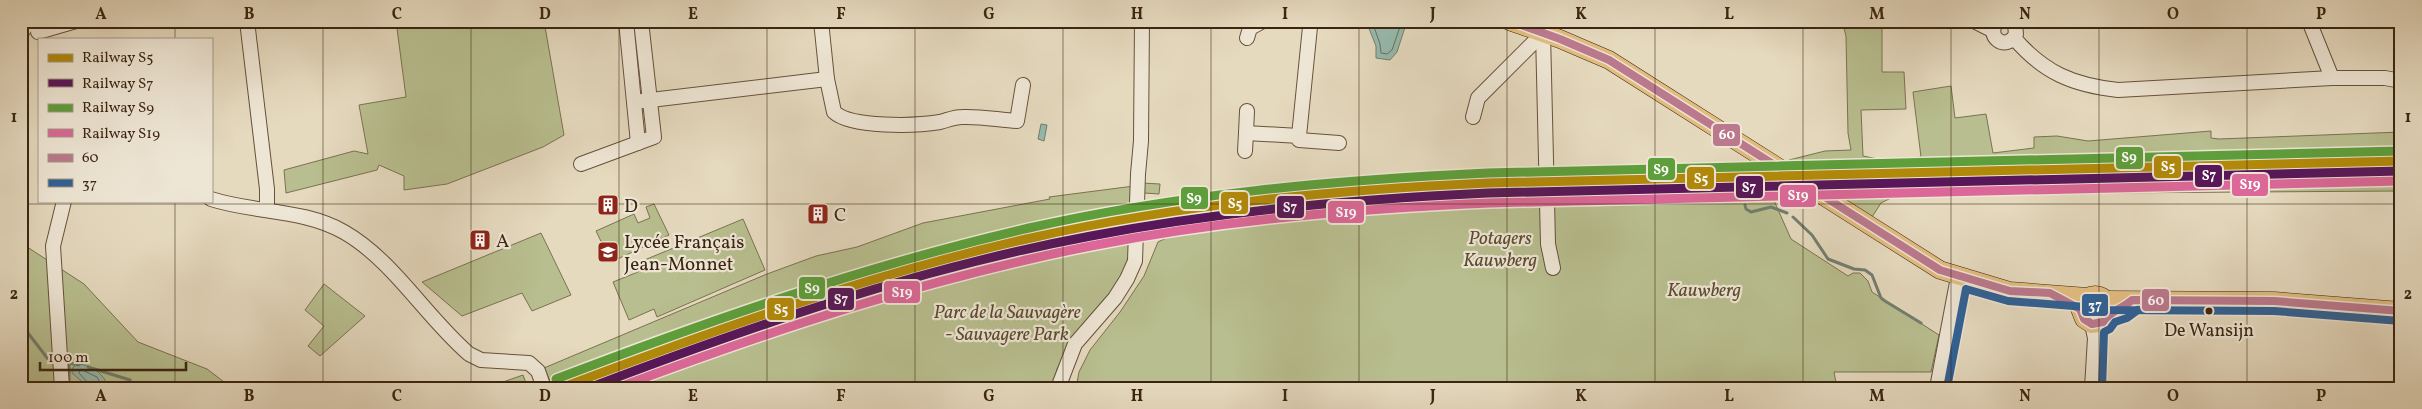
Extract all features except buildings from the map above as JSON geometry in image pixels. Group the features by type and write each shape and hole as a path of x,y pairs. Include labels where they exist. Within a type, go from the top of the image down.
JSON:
{"main road":[{"path":"1509,21 1534,28 1609,60 1940,270 1958,277 2010,290 2050,293 2084,303 2097,295 2108,307"},
{"path":"2108,307 2130,301 2274,302 2401,311"},
{"path":"2084,303 2084,319 2092,324 2103,322 2108,307"}],"street":[{"path":"32,30 76,21"},
{"path":"247,21 268,210"},
{"path":"626,21 638,142"},
{"path":"581,164 654,137 641,21"},
{"path":"822,21 828,79 834,112 850,121 889,124 940,122 964,117 1016,121 1023,85"},
{"path":"1058,388 1068,357 1075,344 1115,298 1127,279 1135,260 1142,96 1142,21"},
{"path":"1247,38 1250,28 1263,21"},
{"path":"1308,21 1310,27 1299,140 1339,143"},
{"path":"1974,21 1992,30 1996,23"},
{"path":"1996,23 1994,37 2000,42 2008,43 2014,38 2017,29 2011,21"},
{"path":"2309,22 2332,78"},
{"path":"1473,117 1478,98 1534,28"},
{"path":"1534,28 1548,244 1553,268"},
{"path":"2014,38 2039,64 2054,73 2086,86 2103,89 2118,90 2332,78 2385,78 2401,81"},
{"path":"634,102 828,79"},
{"path":"1246,151 1247,111"},
{"path":"1246,134 1299,136"},
{"path":"212,199 312,220 333,227 364,246 469,354 481,360 528,363 538,371 544,388"},
{"path":"62,388 53,246 64,202"},
{"path":"1937,388 1958,277"},
{"path":"2092,324 2095,338 2092,388"}],"green space":[{"path":"396,21 544,21 564,135 543,147 447,184 404,190 404,176 379,165 377,170 286,193 284,170 354,151 368,154 359,105 406,97"},
{"path":"1842,21 1882,21 1882,72 1904,72 1906,109 1861,110 1863,156 1888,161 1921,157 1913,92 1951,86 1955,118 1986,114 1993,153 2034,148 2034,137 2057,136 2088,141 2211,131 2211,138 2219,139 2401,132 2401,152 2171,157 2171,163 1799,171 1789,160 1825,151 1851,150 1848,133 1846,36"},
{"path":"2171,177 2171,182 2401,177 2401,191 2096,193 1969,186 1899,194 1881,203 1872,217 1820,185"},
{"path":"1142,183 1160,184 1159,194 1144,193"},
{"path":"1134,186 1132,211 984,241 887,267 742,314 551,383 544,368 767,274 816,256 857,247 923,223 1050,199 1049,197"},
{"name":"Kauwberg","path":"1768,187 1791,239 1848,276 1853,273 1860,273 1868,281 1872,292 1939,335 1931,372 1834,372 1837,388 1076,388 1079,372 1090,350 1120,312 1144,276 1158,242 1187,228 1388,202"},
{"path":"654,204 669,235 611,262 596,231 634,214 638,223 650,218 646,207"},
{"path":"743,219 765,270 657,317 654,309 629,320 613,282 638,272 635,264"},
{"name":"Parc de la Sauvagère - Sauvagere Park","path":"1132,228 1127,267 1112,292 1072,341 1057,369 1053,388 587,388 814,308 914,276"},
{"path":"541,233 571,295 532,311 522,293 462,316 422,282"},
{"path":"21,243 84,284 138,342 207,369 232,388 21,388"},
{"path":"324,284 365,316 320,356 308,346 324,326 305,310"},
{"path":"523,375 528,388 486,388"}],"water":[{"path":"1366,21 1407,21 1397,52 1390,60 1376,58 1376,46"},
{"path":"1041,124 1047,125 1044,141 1038,139"},
{"path":"79,364 89,367 101,375 108,388 93,388 84,384 72,373 73,367"}],"waterway":[{"path":"1745,205 1746,209 1751,212 1771,207 1787,213"},
{"path":"1793,217 1812,235 1828,259 1854,269 1865,270 1872,275 1881,298 1921,323"},
{"path":"21,324 48,359 54,360"},
{"path":"69,388 69,363 79,365"},
{"path":"88,367 130,380 133,388"}],"rail line":[{"name":"S9","path":"556,379 731,315 849,276 909,259 1029,228 1086,216 1257,190 1488,173 2401,151"},
{"name":"S5","path":"561,388 793,305 911,268 971,252 1087,226 1258,200 1488,183 2401,161"},
{"name":"S7","path":"589,388 774,321 900,282 963,265 1027,249 1140,227 1289,207 1488,193 2401,171"},
{"name":"S19","path":"617,388 792,326 851,307 970,274 1030,259 1140,237 1289,217 1489,203 2401,181"}],"transit line":[{"name":"60","path":"1510,21 1560,39 1609,60 1940,270 2010,291 2050,293 2080,309 2084,319 2092,324 2103,322 2109,315 2132,300 2274,301 2401,311"},
{"name":"37","path":"1947,388 1966,289 2008,301 2086,307 2096,305 2106,310 2274,311 2400,321"},
{"name":"37","path":"2102,388 2104,332 2110,329 2115,322 2127,318 2138,310"}],"place":[{"name":"D","path":"608,205"},
{"name":"C","path":"818,214"},
{"name":"A","path":"480,240"},
{"name":"Lycée Français Jean-Monnet","path":"608,252"},
{"name":"De Wansijn","path":"2209,311"}],"park label":[{"name":"Potagers Kauwberg","path":"1500,248"}]}
